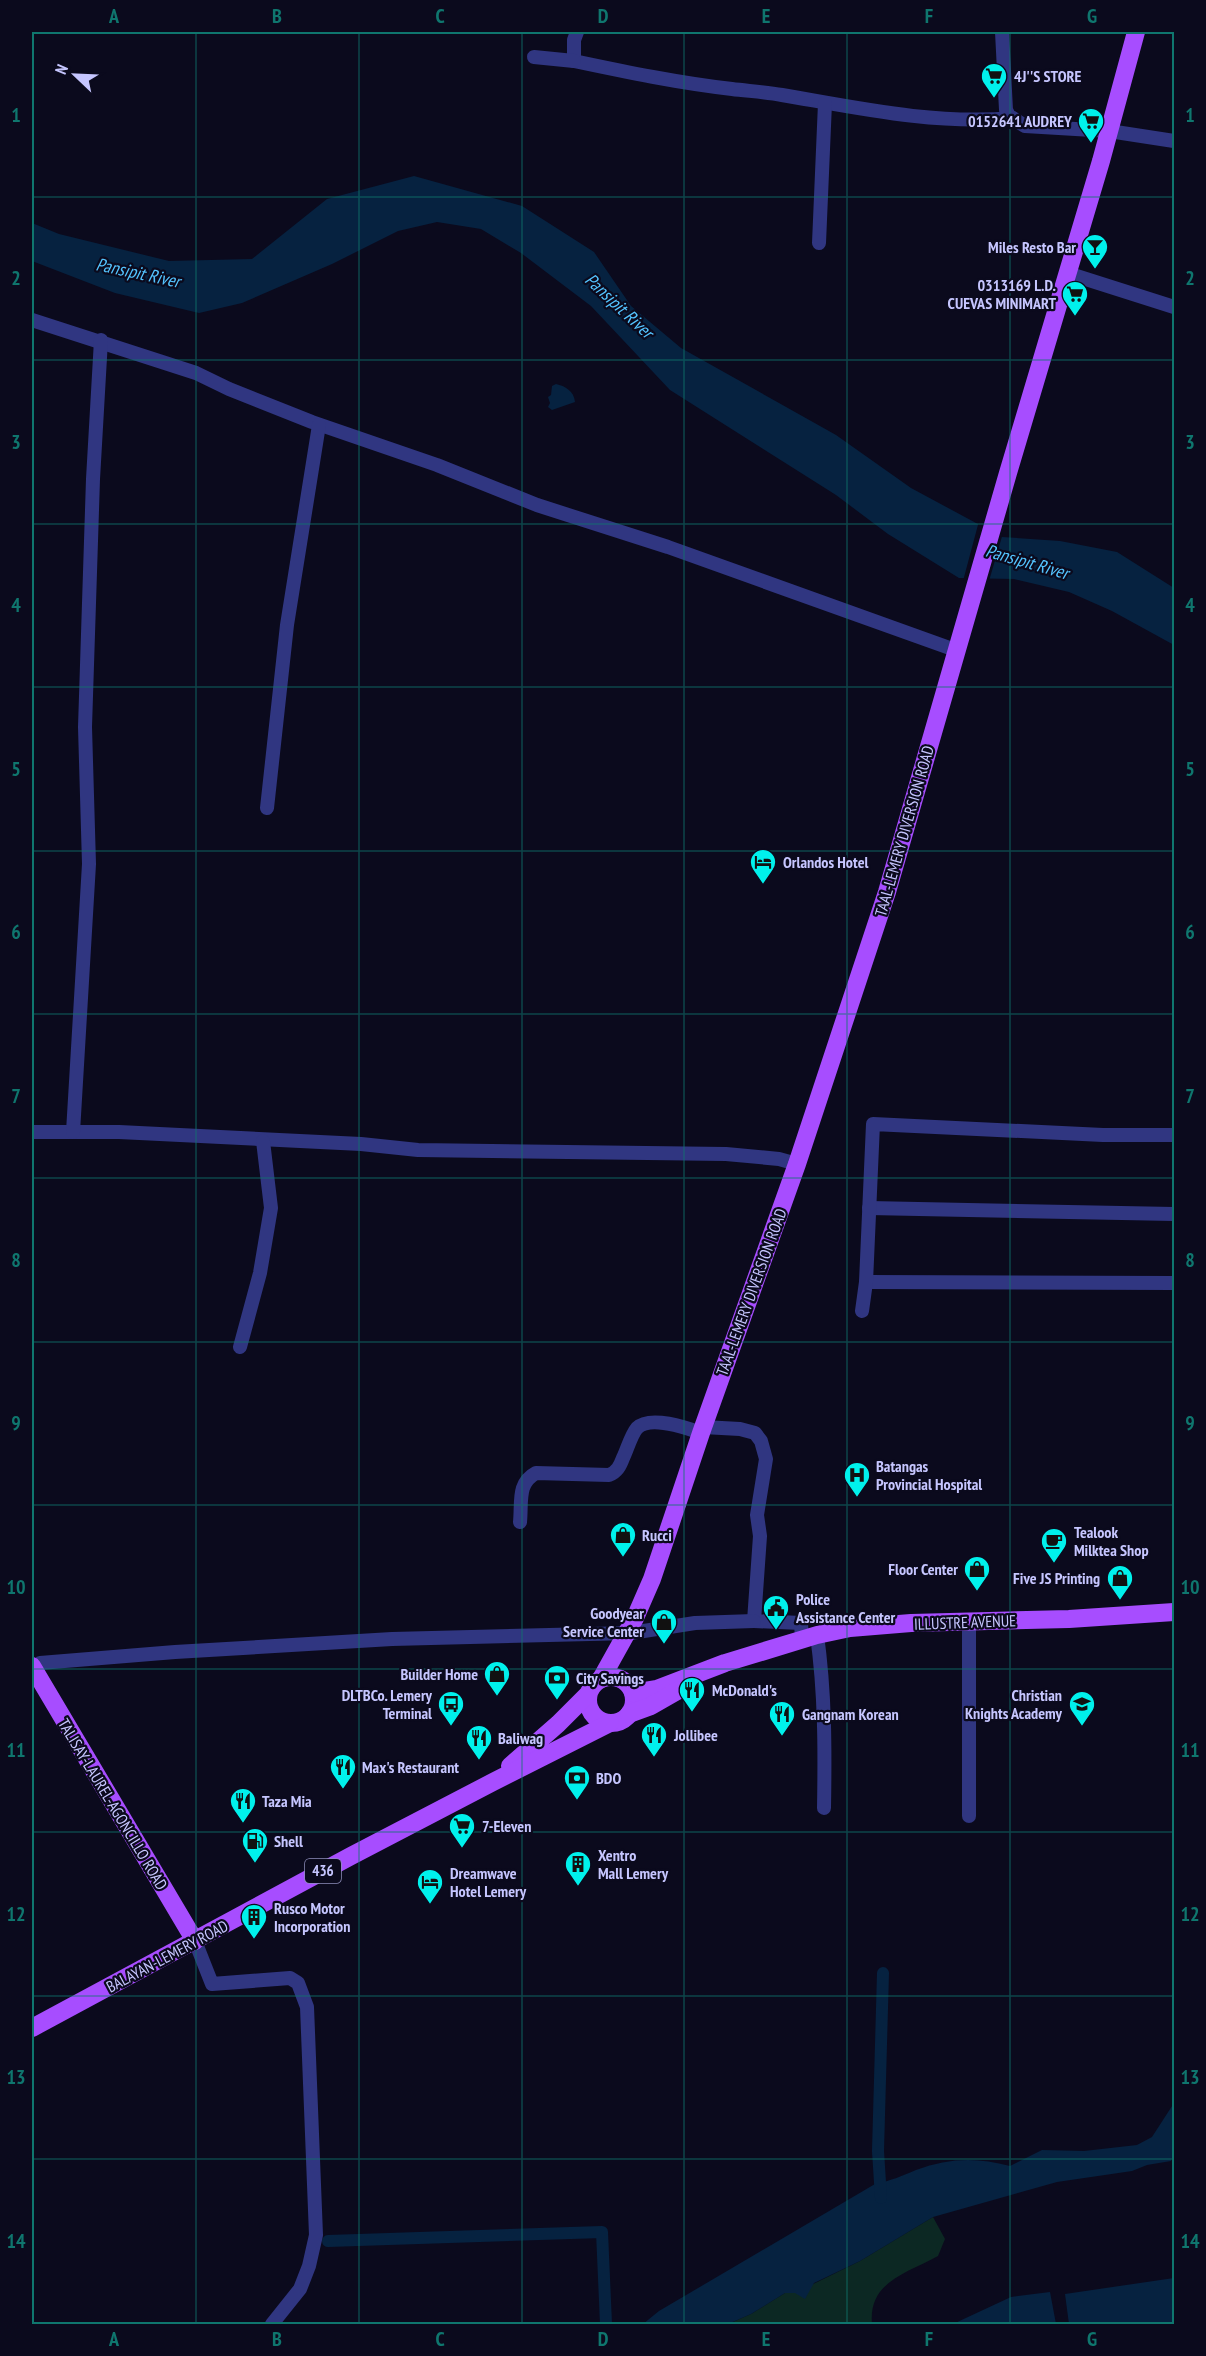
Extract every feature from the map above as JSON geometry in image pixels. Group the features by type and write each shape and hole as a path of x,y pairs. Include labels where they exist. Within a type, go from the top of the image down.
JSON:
{"main road":[{"name":"TAAL-LEMERY DIVERSION ROAD","path":"601,1679 631,1628 660,1557 702,1430 797,1164 887,892 1136,32"},
{"name":"ILLUSTRE AVENUE","path":"633,1693 657,1689 725,1663 809,1637 877,1626 1069,1619 1174,1612"},
{"name":"TAAL-LEMERY DIVERSION ROAD","path":"620,1678 631,1628"},
{"name":"ILLUSTRE AVENUE","path":"629,1714 651,1706 725,1663"},
{"name":"TALISAY-LAUREL-AGONCILLO ROAD","path":"36,1664 195,1941"},
{"path":"601,1679 610,1676 620,1678 627,1684 633,1693 634,1704 629,1714"},
{"name":"436","path":"588,1694 593,1684 601,1679"},
{"path":"588,1694 588,1704 592,1714 600,1721 610,1724"},
{"name":"BALAYAN-LEMERY ROAD","path":"493,1782 588,1694"},
{"name":"436","path":"610,1724 621,1721 629,1714"},
{"name":"BALAYAN-LEMERY ROAD","path":"32,2028 493,1782 610,1724"}],"street":[{"path":"574,61 574,40 577,32"},
{"path":"1002,32 1006,110 1025,126 1109,130 1174,141"},
{"path":"534,57 574,61 629,73 899,114 958,121 1013,118"},
{"path":"819,243 825,103"},
{"path":"1067,273 1174,307"},
{"path":"32,320 101,340 196,373 229,390 319,425 437,465 569,516 668,547 958,651"},
{"path":"73,1132 89,864 85,727 93,480 101,340"},
{"path":"267,808 287,625 319,425"},
{"path":"862,1311 866,1282 873,1124 1103,1135 1174,1135"},
{"path":"32,1132 119,1132 262,1141 361,1144 418,1150 726,1154 778,1159 797,1164"},
{"path":"240,1347 260,1273 271,1208 262,1141"},
{"path":"868,1208 1174,1214"},
{"path":"866,1282 1174,1283"},
{"path":"520,1521 523,1483 527,1478 536,1473 609,1475 614,1473 619,1468 637,1428 644,1425 653,1423 702,1430 740,1430 754,1433 761,1441 766,1459 757,1515 760,1536 754,1621"},
{"path":"36,1664 175,1652 392,1639 695,1623 754,1621 801,1623 809,1637 824,1680 824,1808"},
{"path":"969,1621 969,1816"},
{"path":"195,1941 212,1984 290,1978 298,1983 307,2007 316,2235 309,2266 300,2289 272,2325"}],"green space":[{"path":"933,2217 945,2239 938,2256 892,2280 883,2288 872,2309 872,2324 728,2324 751,2314 785,2293 795,2293 860,2261"}],"water":[{"name":"Pansipit River","path":"414,176 522,206 594,252 631,306 681,348 836,435 911,488 1002,537 1060,541 1117,552 1174,588 1174,645 1112,611 1069,592 1014,579 959,578 888,534 836,495 670,390 591,306 521,253 481,229 437,222 398,231 332,264 242,303 199,313 115,293 32,261 32,223 59,234 169,261 252,259 327,199"},
{"path":"556,384 569,390 575,402 552,410 548,407 550,403 548,397 551,395 552,386"},
{"path":"1174,2103 1174,2151 1171,2161 1147,2165 1132,2171 1057,2182 933,2217 860,2261 814,2283 805,2299 795,2293 785,2293 751,2314 728,2324 643,2324 659,2311 875,2184 928,2166 951,2161 986,2161 1010,2166 1042,2150 1084,2151 1137,2145 1152,2137"},
{"path":"1174,2278 1174,2324 1069,2324 1065,2294"},
{"path":"1050,2292 1056,2324 953,2324 1011,2297"}],"pier":[{"path":"979,521 1003,533 989,581 963,581"}],"waterway":[{"path":"881,2198 878,2151 883,1973"},
{"path":"328,2241 602,2232 606,2324"}],"place":[{"name":"4J''S STORE","path":"994,99"},
{"name":"0152641 AUDREY","path":"1091,144"},
{"name":"Miles Resto Bar","path":"1095,270"},
{"name":"0313169 L.D. CUEVAS MINIMART","path":"1075,317"},
{"name":"Orlandos Hotel","path":"763,885"},
{"name":"Batangas Provincial Hospital","path":"857,1498"},
{"name":"Rucci","path":"623,1558"},
{"name":"Tealook Milktea Shop","path":"1054,1564"},
{"name":"Floor Center","path":"977,1592"},
{"name":"Five JS Printing","path":"1120,1601"},
{"name":"Police Assistance Center","path":"776,1631"},
{"name":"Goodyear Service Center","path":"664,1645"},
{"name":"Builder Home","path":"497,1697"},
{"name":"City Savings","path":"557,1701"},
{"name":"McDonald's","path":"692,1713"},
{"name":"DLTBCo. Lemery Terminal","path":"451,1727"},
{"name":"Christian Knights Academy","path":"1082,1727"},
{"name":"Gangnam Korean","path":"782,1737"},
{"name":"Jollibee","path":"654,1758"},
{"name":"Baliwag","path":"479,1761"},
{"name":"Max's Restaurant","path":"343,1790"},
{"name":"BDO","path":"577,1801"},
{"name":"Taza Mia","path":"243,1824"},
{"name":"7-Eleven","path":"462,1849"},
{"name":"Shell","path":"255,1864"},
{"name":"Xentro Mall Lemery","path":"578,1887"},
{"name":"Dreamwave Hotel Lemery","path":"430,1905"},
{"name":"Rusco Motor Incorporation","path":"254,1940"}]}
